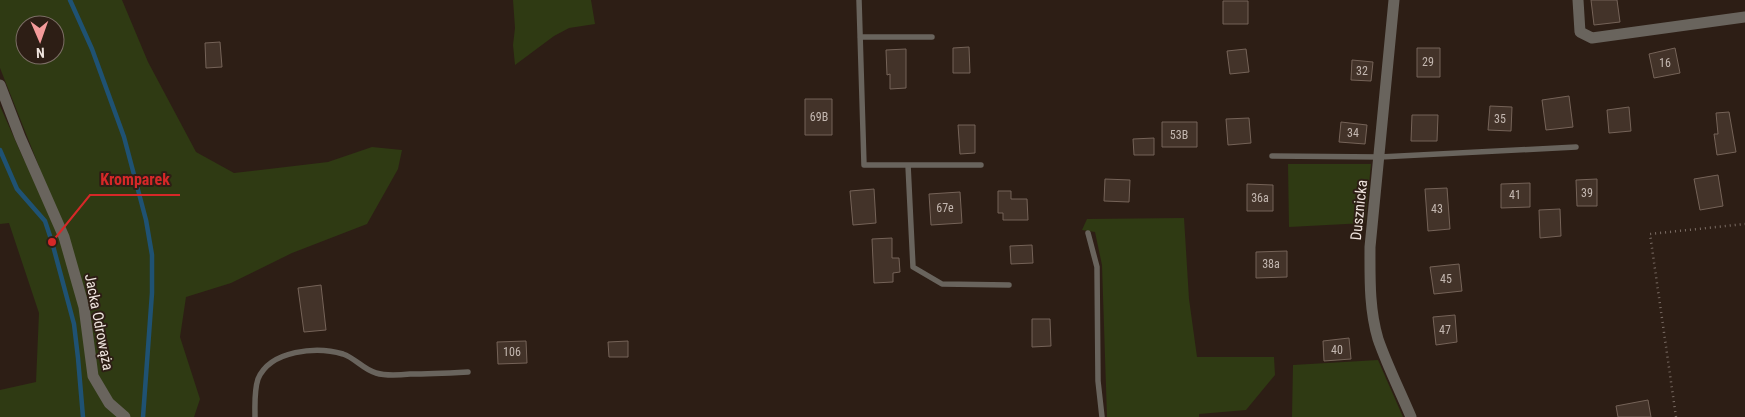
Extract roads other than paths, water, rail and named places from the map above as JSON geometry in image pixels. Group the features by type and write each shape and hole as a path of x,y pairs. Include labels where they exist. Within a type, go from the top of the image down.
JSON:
{"street":[{"name":"Dusznicka","path":"1394,0 1370,247 1370,281 1372,312 1378,338 1411,417"},
{"path":"1578,0 1580,32 1592,38 1745,18"},
{"name":"Jacka Odrowąża","path":"0,85 20,137 64,237 84,307 93,376 109,404 125,417"}],"lane":[{"path":"859,0 864,166 981,165"},
{"path":"860,36 932,37"},
{"path":"1272,156 1380,157 1576,147"},
{"path":"908,165 913,267 942,284 1009,285"},
{"path":"1088,233 1096,267 1098,381 1102,417"},
{"path":"255,417 255,398 258,380 266,367 282,357 305,351 329,351 345,355 376,373 394,375 468,372"}],"waterway":[{"path":"70,0 92,49 124,137 146,220 152,255 152,293 143,417"},
{"path":"0,150 17,189 45,221 52,242 74,324 83,417"}],"place":[{"name":"Kromparek","path":"52,242"}]}
